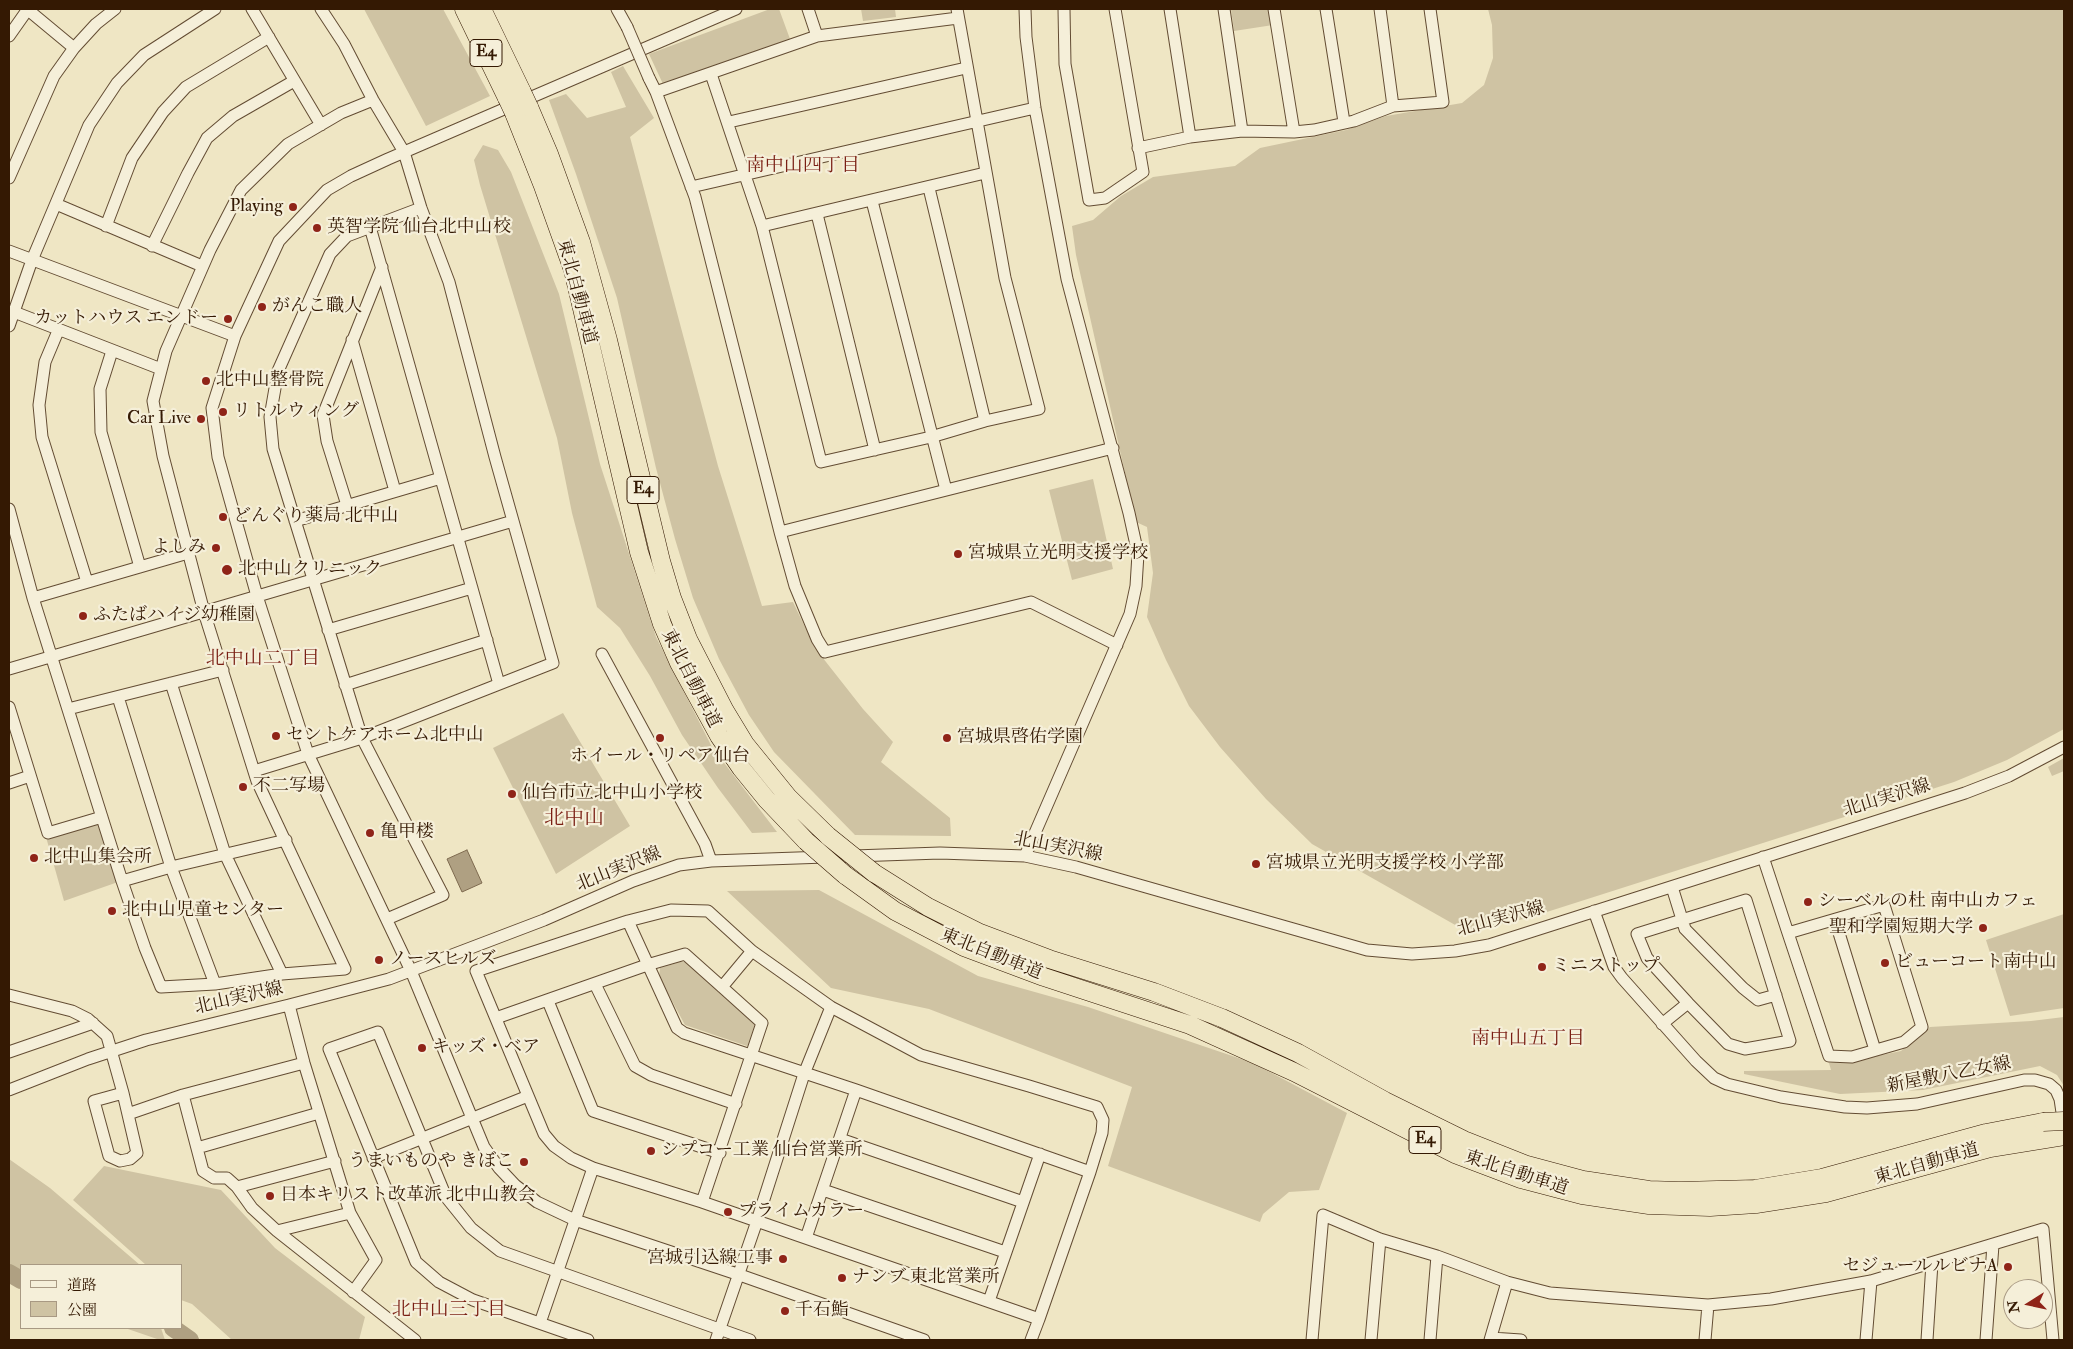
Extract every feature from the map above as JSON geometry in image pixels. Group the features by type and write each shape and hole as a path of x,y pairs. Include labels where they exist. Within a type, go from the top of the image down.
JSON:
{"highway":[{"name":"東北自動車道","path":"464,9 549,154 581,242 608,340 661,561 672,598 688,639 724,711 745,744 788,797 828,836 874,873 928,908 980,933 1040,956 1154,992 1213,1014 1298,1053 1385,1102 1464,1140 1527,1165 1582,1180 1649,1190 1680,1192 1755,1189 1822,1178 1986,1133 2045,1130 2064,1134"},
{"name":"東北自動車道","path":"482,9 518,103 546,194 573,270 639,552 662,624 699,701 724,744 741,768 767,800 806,841 845,875 895,911 964,947 1044,977 1190,1025 1294,1072 1455,1154 1521,1179 1582,1195 1665,1206 1710,1207 1756,1204 1826,1193 1990,1148 2045,1130 2064,1121"}],"street":[{"path":"9,36 27,9 74,48"},
{"path":"9,178 54,76 74,48 96,24 115,9"},
{"path":"9,326 32,260 90,125 117,83 144,55 215,9"},
{"path":"252,9 321,125"},
{"path":"254,771 362,738 552,663 449,282 421,208 404,152 373,100 344,44 321,9"},
{"path":"617,9 656,92 691,187 795,586 817,639 825,652 1031,602 1117,645"},
{"path":"736,9 404,152 351,176 327,190 279,241 235,336 212,408 218,457 257,596 308,754 411,971 484,1147 499,1168 515,1185 537,1202 575,1220 738,1274 924,1340"},
{"path":"808,9 817,36"},
{"path":"1025,9 1026,37 1035,108 1067,279 1138,554 1130,614 1025,856"},
{"path":"1064,9 1065,64 1089,200 1105,198 1142,172 1116,9"},
{"path":"1170,9 1190,137"},
{"path":"1224,9 1242,131"},
{"path":"1274,9 1294,132"},
{"path":"1326,9 1344,122"},
{"path":"1380,9 1393,106"},
{"path":"1138,148 1190,137 1242,131 1294,132 1314,130 1354,121 1393,106 1443,102 1430,9"},
{"path":"656,92 817,36 958,13 966,68 1005,278 1039,409 985,421 931,437 821,462 762,226 729,122 711,74"},
{"path":"106,226 132,158 162,112 186,86 268,37"},
{"path":"729,122 966,68"},
{"path":"152,246 207,138 233,116 294,81"},
{"path":"9,509 33,598 122,880 144,948 161,987 215,984 282,974 345,969 254,771 204,612 163,456 153,401 166,351 202,266 241,190 288,144 341,113 373,100"},
{"path":"691,187 1035,108"},
{"path":"762,226 929,188 985,173"},
{"path":"929,188 985,421"},
{"path":"872,201 946,490"},
{"path":"56,204 202,266"},
{"path":"387,919 443,895 362,738 273,449 270,417 278,371 330,254 347,236 421,208"},
{"path":"817,214 875,450"},
{"path":"370,227 499,684"},
{"path":"9,251 235,336"},
{"path":"347,506 327,441 323,415 382,267"},
{"path":"14,312 58,331 161,369"},
{"path":"58,331 45,362 39,405 42,437 87,582"},
{"path":"352,340 395,492"},
{"path":"112,351 100,389 101,432 140,567"},
{"path":"780,532 1112,448"},
{"path":"295,521 442,478"},
{"path":"9,669 513,521"},
{"path":"33,598 188,553"},
{"path":"328,630 472,588"},
{"path":"345,685 487,640"},
{"path":"602,654 705,844 711,861"},
{"path":"68,709 223,670"},
{"path":"171,683 225,854 282,974"},
{"path":"118,697 170,866 215,984"},
{"path":"9,707 48,833 102,817"},
{"name":"北山実沢線","path":"9,1090 111,1051 194,1027 290,1005 411,971 544,920 655,872 679,865 711,861 940,853 1025,856 1076,867 1367,950 1389,953 1434,953 1489,945 1984,786 2064,747"},
{"path":"9,783 30,776"},
{"path":"122,880 170,866 286,840"},
{"path":"1763,857 1788,933 1829,1056 1852,1056 1904,1042 1922,1027 1884,906 1788,933"},
{"path":"1672,886 1685,929 1742,988 1758,1000 1776,995"},
{"path":"1746,900 1776,995 1790,1041 1745,1050 1728,1044 1647,958 1637,934 1746,900"},
{"path":"1031,1340 1102,1133 1103,1120 1097,1108 921,1055 832,1007 752,952 708,911 671,910 628,921 476,971 544,1134 554,1146 571,1158 593,1168 702,1202 1038,1319"},
{"name":"新屋敷八乙女線","path":"1594,911 1614,967 1634,994 1706,1071 1727,1084 1781,1097 1845,1107 1917,1104 2016,1081 2034,1080 2048,1084 2056,1090 2060,1099 2064,1134"},
{"path":"1835,920 1875,1050"},
{"path":"628,921 676,1028 684,1033 856,1090 1090,1172"},
{"path":"722,987 752,952"},
{"path":"496,1018 647,965 685,954 722,987 762,1023 702,1202"},
{"path":"595,984 635,1066 651,1075 736,1104"},
{"path":"9,995 72,1011 93,1023 107,1036 123,1093 137,1153 130,1159 120,1161 109,1156 94,1101 123,1093"},
{"path":"548,1001 593,1111 720,1153"},
{"path":"1662,1024 1688,1003"},
{"path":"290,1005 304,1063 350,1213 376,1260 353,1292"},
{"path":"717,1335 757,1221 804,1074 832,1007"},
{"path":"9,1052 93,1023"},
{"path":"588,1340 473,1300 439,1282 416,1262 329,1050 378,1032 446,1197 471,1228 500,1251 717,1335 750,1340"},
{"path":"128,1114 183,1096 304,1063"},
{"path":"806,1238 856,1090"},
{"path":"183,1096 203,1171 214,1178 227,1178 238,1187 252,1208 277,1231 415,1340"},
{"path":"373,1158 528,1096"},
{"path":"196,1148 319,1113"},
{"path":"840,1139 1023,1202"},
{"path":"989,1301 1040,1154"},
{"path":"238,1187 335,1161"},
{"path":"540,1324 593,1168"},
{"path":"823,1190 1005,1252"},
{"path":"277,1231 350,1213"},
{"path":"1312,1340 1323,1214 1380,1239 1436,1256 1507,1282 1550,1293 1708,1306 1771,1299 1871,1281 2043,1229 2052,1340"},
{"path":"1372,1340 1380,1239"},
{"path":"1986,1340 1993,1245"},
{"path":"1430,1340 1436,1256"},
{"path":"1926,1340 1932,1263"},
{"path":"1866,1340 1871,1281"},
{"path":"1507,1282 1491,1339 1521,1340"},
{"path":"1705,1340 1708,1306"}],"green space":[{"path":"364,9 443,9 490,96 426,126"},
{"path":"770,9 779,9 790,39 663,84 649,54"},
{"path":"861,9 895,9 896,17 863,21"},
{"path":"1231,9 1271,9 1273,25 1234,31"},
{"path":"1488,9 2064,9 2064,729 2007,760 1954,782 1528,918 1474,930 1457,926 1312,844 1266,799 1220,747 1189,706 1147,617 1153,573 1147,527 1136,522 1076,255 1072,226 1093,220 1121,196 1153,177 1235,166 1260,148 1346,130 1386,116 1462,103 1484,85 1493,58 1492,25"},
{"path":"623,66 654,118 630,137 718,466 762,606 793,602 815,648 863,709 893,742 881,762 950,818 951,836 855,835 774,752 749,715 719,659 693,598 656,468 617,298 549,100 566,94 587,118 626,107 611,72"},
{"path":"483,145 498,150 511,172 559,294 600,464 656,637 712,747 777,832 752,833 718,788 682,735 650,676 620,628 597,607 572,513 557,438 480,185 474,160"},
{"path":"1093,479 1113,569 1072,580 1049,490"},
{"path":"563,713 630,826 556,874 493,748"},
{"path":"2064,758 2064,771 2052,776 2048,767"},
{"path":"96,822 102,826 118,882 64,901 46,837"},
{"path":"819,890 978,976 1088,1007 1253,1063 1347,1113 1319,1190 1289,1192 1263,1214 1260,1222 1108,1166 1132,1087 929,1009 831,988 727,891"},
{"path":"2064,914 2064,1008 2010,1016 1986,940"},
{"path":"680,962 687,962 756,1019 753,1043 747,1046 685,1025 659,977 660,968"},
{"path":"2064,1017 2064,1086 2057,1075 2040,1066 1923,1090 1840,1094 1744,1074 1744,1071 1831,1070 1829,1063 1853,1061 1901,1051 1930,1027 2031,1021"},
{"path":"9,1159 50,1188 139,1264 20,1264 20,1277 9,1268"},
{"path":"104,1166 221,1190 275,1248 365,1317 359,1340 232,1340 192,1304 182,1300 182,1264 145,1264 73,1200"},
{"path":"128,1329 161,1329 165,1340"}],"shaded area":[{"path":"467,850 482,883 462,892 447,859"}],"waterway":[{"path":"9,1273 20,1279"},
{"path":"174,1329 190,1340"}],"place":[{"name":"Playing","path":"293,207"},
{"name":"英智学院 仙台北中山校","path":"317,228"},
{"name":"がんこ職人","path":"262,307"},
{"name":"カットハウス エンドー","path":"228,319"},
{"name":"北中山整骨院","path":"206,381"},
{"name":"リトルウィング","path":"223,412"},
{"name":"Car Live","path":"201,419"},
{"name":"どんぐり薬局 北中山","path":"223,517"},
{"name":"よしみ","path":"216,548"},
{"name":"宮城県立光明支援学校","path":"958,554"},
{"name":"北中山クリニック","path":"227,570"},
{"name":"ふたばハイジ幼稚園","path":"83,616"},
{"name":"セントケアホーム北中山","path":"276,736"},
{"name":"ホイール・リペア仙台","path":"660,738"},
{"name":"宮城県啓佑学園","path":"947,738"},
{"name":"不二写場","path":"243,787"},
{"name":"仙台市立北中山小学校","path":"512,794"},
{"name":"亀甲楼","path":"370,833"},
{"name":"北中山集会所","path":"34,858"},
{"name":"宮城県立光明支援学校 小学部","path":"1256,864"},
{"name":"シーベルの杜 南中山カフェ","path":"1808,902"},
{"name":"北中山児童センター","path":"112,911"},
{"name":"聖和学園短期大学","path":"1983,928"},
{"name":"ノースヒルズ","path":"379,960"},
{"name":"ビューコート南中山","path":"1885,963"},
{"name":"ミニストップ","path":"1542,967"},
{"name":"キッズ・ベア","path":"422,1048"},
{"name":"シプコー工業 仙台営業所","path":"651,1151"},
{"name":"うまいものや きぼこ","path":"524,1162"},
{"name":"日本キリスト改革派 北中山教会","path":"270,1196"},
{"name":"プライムカラー","path":"728,1212"},
{"name":"宮城引込線工事","path":"783,1259"},
{"name":"セジュールルビナA","path":"2008,1267"},
{"name":"ナンブ 東北営業所","path":"842,1278"},
{"name":"千石鮨","path":"785,1311"}],"district":[{"name":"南中山四丁目","path":"803,167"},
{"name":"北中山二丁目","path":"263,660"},
{"name":"北中山","path":"574,820"},
{"name":"南中山五丁目","path":"1528,1040"},
{"name":"北中山三丁目","path":"449,1311"}]}
